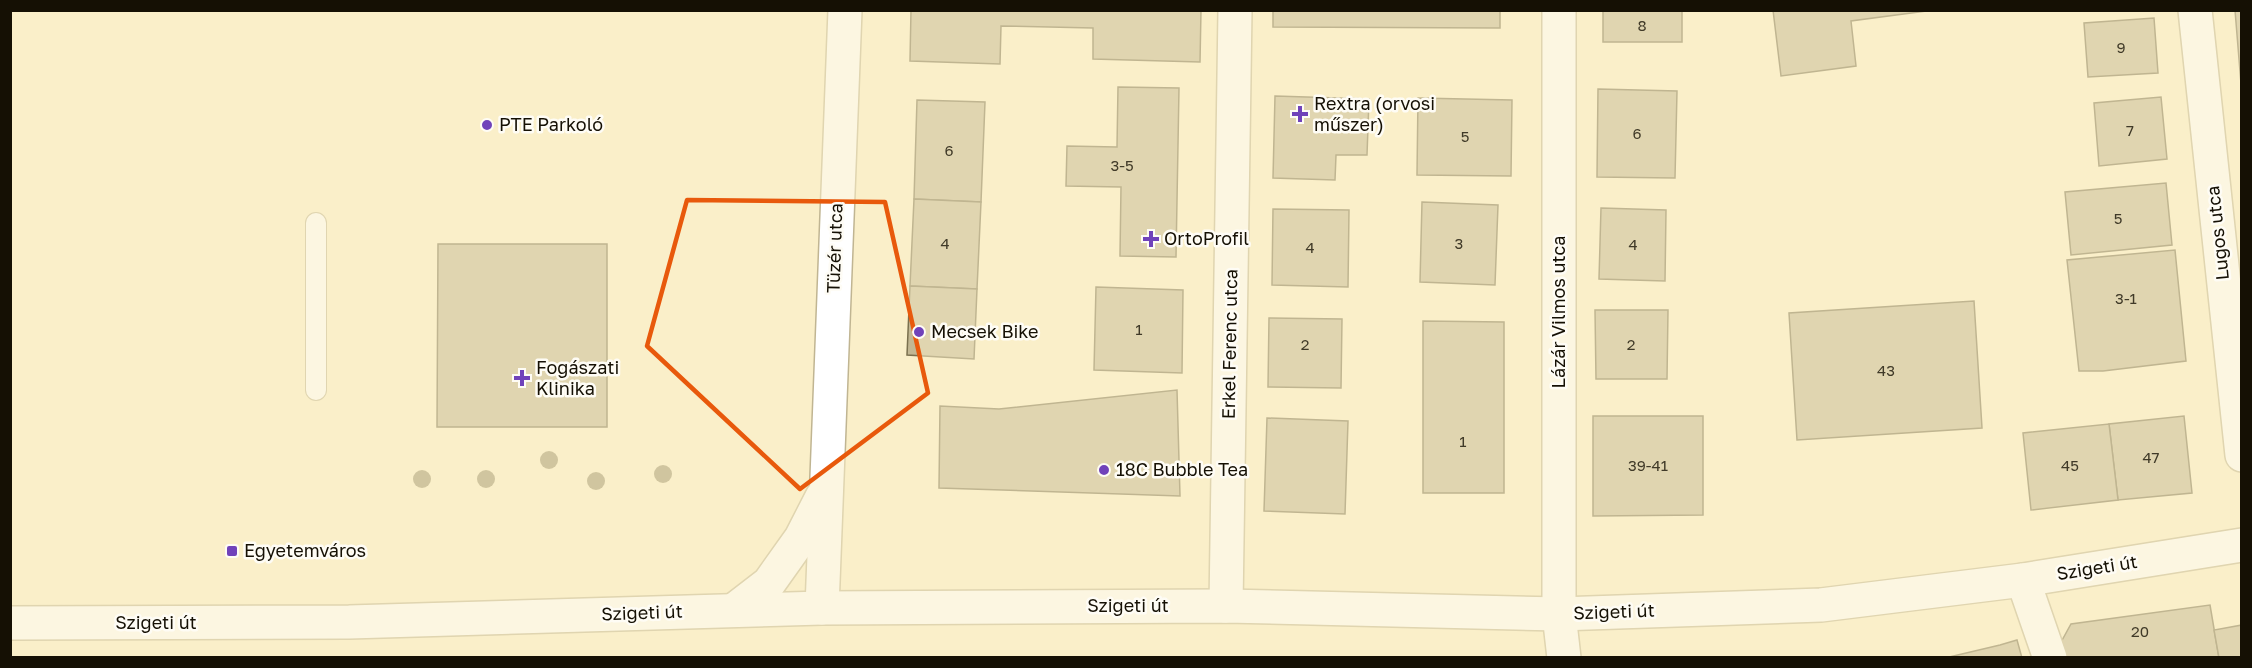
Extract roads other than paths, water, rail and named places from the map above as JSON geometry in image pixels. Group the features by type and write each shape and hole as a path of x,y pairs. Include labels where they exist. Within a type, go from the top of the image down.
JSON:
{"street":[{"name":"Tüzér utca","path":"822,608 845,10"},
{"name":"Erkel Ferenc utca","path":"1226,606 1235,10"},
{"name":"Lázár Vilmos utca","path":"1560,10 1559,614 1564,657"},
{"name":"Lugos utca","path":"2195,10 2241,455"},
{"name":"Tüzér utca","path":"734,610 769,584 801,538 818,508 826,486"},
{"name":"Szigeti út","path":"10,623 349,622 822,608 1226,606 1559,614 1821,605 2023,580 2241,545"},
{"path":"2023,580 2050,657"}],"lane":[{"path":"316,223 316,390"}],"place":[{"name":"Rextra (orvosi műszer)","path":"1300,114"},
{"name":"PTE Parkoló","path":"487,125"},
{"name":"OrtoProfil","path":"1151,239"},
{"name":"Mecsek Bike","path":"919,332"},
{"name":"Fogászati Klinika","path":"522,378"},
{"name":"18C Bubble Tea","path":"1104,470"},
{"name":"Egyetemváros","path":"232,551"}]}
